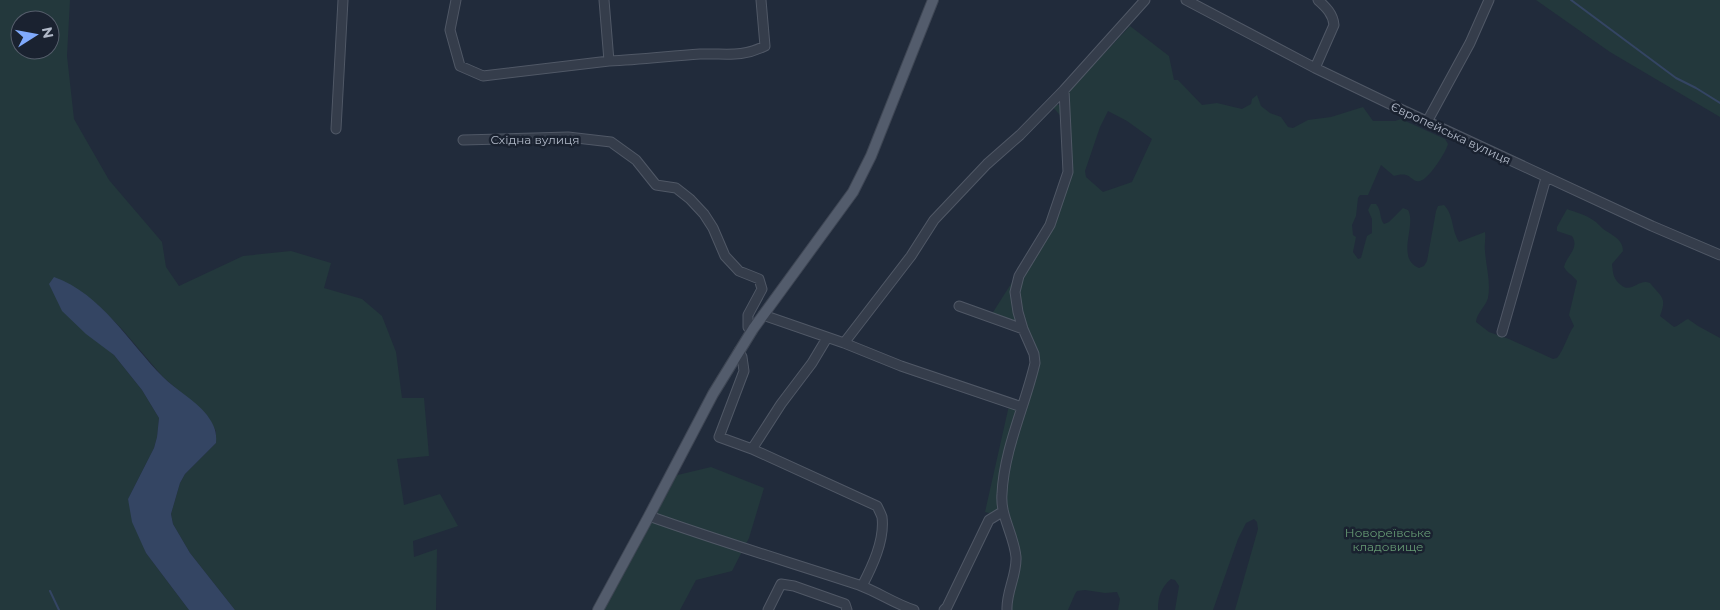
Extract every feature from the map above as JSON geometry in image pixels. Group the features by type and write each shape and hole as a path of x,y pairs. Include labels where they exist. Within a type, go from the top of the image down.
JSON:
{"main road":[{"path":"598,610 713,394 739,351 853,192 870,156 934,0"}],"street":[{"path":"336,128 343,0"},
{"path":"456,0 450,30 460,66 484,76 609,61 656,59 700,54 752,53 765,46 761,0"},
{"path":"604,0 609,61"},
{"path":"844,343 910,256 934,220 987,164 1020,135 1064,90 1145,0"},
{"name":"Європейська вулиця","path":"1186,0 1315,68 1428,120 1546,178 1720,255"},
{"path":"1315,68 1334,25 1334,18 1318,0"},
{"path":"1428,120 1470,42 1489,0"},
{"path":"1007,610 1006,604 1013,579 1016,558 1002,512 1002,493 1007,463 1035,363 1032,348 1023,329 1014,292 1019,276 1050,225 1068,172 1064,90"},
{"name":"Східна вулиця","path":"463,140 568,137 611,142 636,160 656,185 676,188 690,198 713,228 725,256 739,271 759,279 762,289 748,315 748,327 753,329"},
{"path":"1502,332 1546,178"},
{"path":"959,306 1023,329"},
{"path":"764,315 844,343 901,366 1022,407"},
{"path":"752,449 828,338"},
{"path":"739,351 744,370 719,437 752,449 877,506 882,517 880,540 869,574 862,586"},
{"path":"944,610 947,608 989,520 1002,512"},
{"path":"649,516 862,586 914,610"},
{"path":"768,610 781,584 794,586 846,604 848,610"}],"green space":[{"path":"0,0 70,0 67,56 74,119 109,180 162,242 166,267 179,286 243,256 291,251 331,263 324,288 362,299 382,316 396,352 402,398 424,398 429,456 397,459 404,505 440,494 458,526 413,541 414,557 437,549 436,610 235,610 190,553 173,524 171,514 180,483 185,474 216,443 216,431 206,414 163,377 121,328 97,304 105,347 114,355 142,390 159,418 154,448 128,499 146,553 189,610 0,610"},
{"path":"1536,0 1720,0 1720,117 1610,52"},
{"name":"Новореївське кладовище","path":"1130,26 1169,56 1174,80 1178,80 1202,105 1217,103 1242,109 1251,104 1252,99 1257,95 1261,106 1270,113 1281,117 1288,127 1293,128 1308,120 1331,117 1363,107 1373,121 1395,121 1401,119 1445,139 1448,144 1441,159 1428,176 1420,181 1405,175 1394,176 1381,165 1368,195 1360,195 1358,198 1356,216 1352,225 1353,235 1356,237 1353,252 1358,259 1361,258 1367,236 1372,233 1372,219 1368,210 1371,204 1376,204 1378,207 1384,224 1389,222 1403,208 1408,210 1410,216 1408,257 1419,268 1424,266 1427,261 1436,211 1438,206 1444,205 1449,213 1459,242 1485,232 1489,292 1487,301 1476,322 1489,332 1553,359 1557,358 1560,354 1574,326 1569,315 1577,281 1564,267 1574,249 1574,241 1572,236 1557,231 1557,227 1567,209 1590,218 1615,237 1623,247 1623,251 1612,264 1614,276 1618,283 1628,288 1642,282 1650,283 1663,301 1660,316 1674,327 1688,319 1720,338 1720,610 1235,610 1258,529 1257,522 1254,519 1246,523 1238,539 1213,610 1175,610 1179,586 1175,580 1171,579 1161,593 1158,610 1118,610 1120,599 1117,592 1105,593 1085,590 1077,591 1068,610 1003,610 1014,557 1004,517 985,512 1010,401 1020,404 1036,355 1031,341 1019,331 990,317 1035,246 1070,165 1066,122 1051,105 1069,105 1069,91","holes":["1108,111 1127,121 1152,139 1132,182 1103,192 1086,177 1085,171 1100,127"]},
{"path":"711,467 764,488 749,538 732,571 696,580 680,610 592,610 665,478"}],"water":[{"path":"54,277 71,285 101,307 163,377 197,405 211,422 215,432 216,443 185,474 180,483 171,514 173,524 190,553 235,610 189,610 146,553 132,522 128,499 154,448 159,418 142,390 114,355 86,334 62,311 49,284"}],"waterway":[{"path":"1571,0 1676,78 1720,103"},
{"path":"50,591 59,610"}]}
